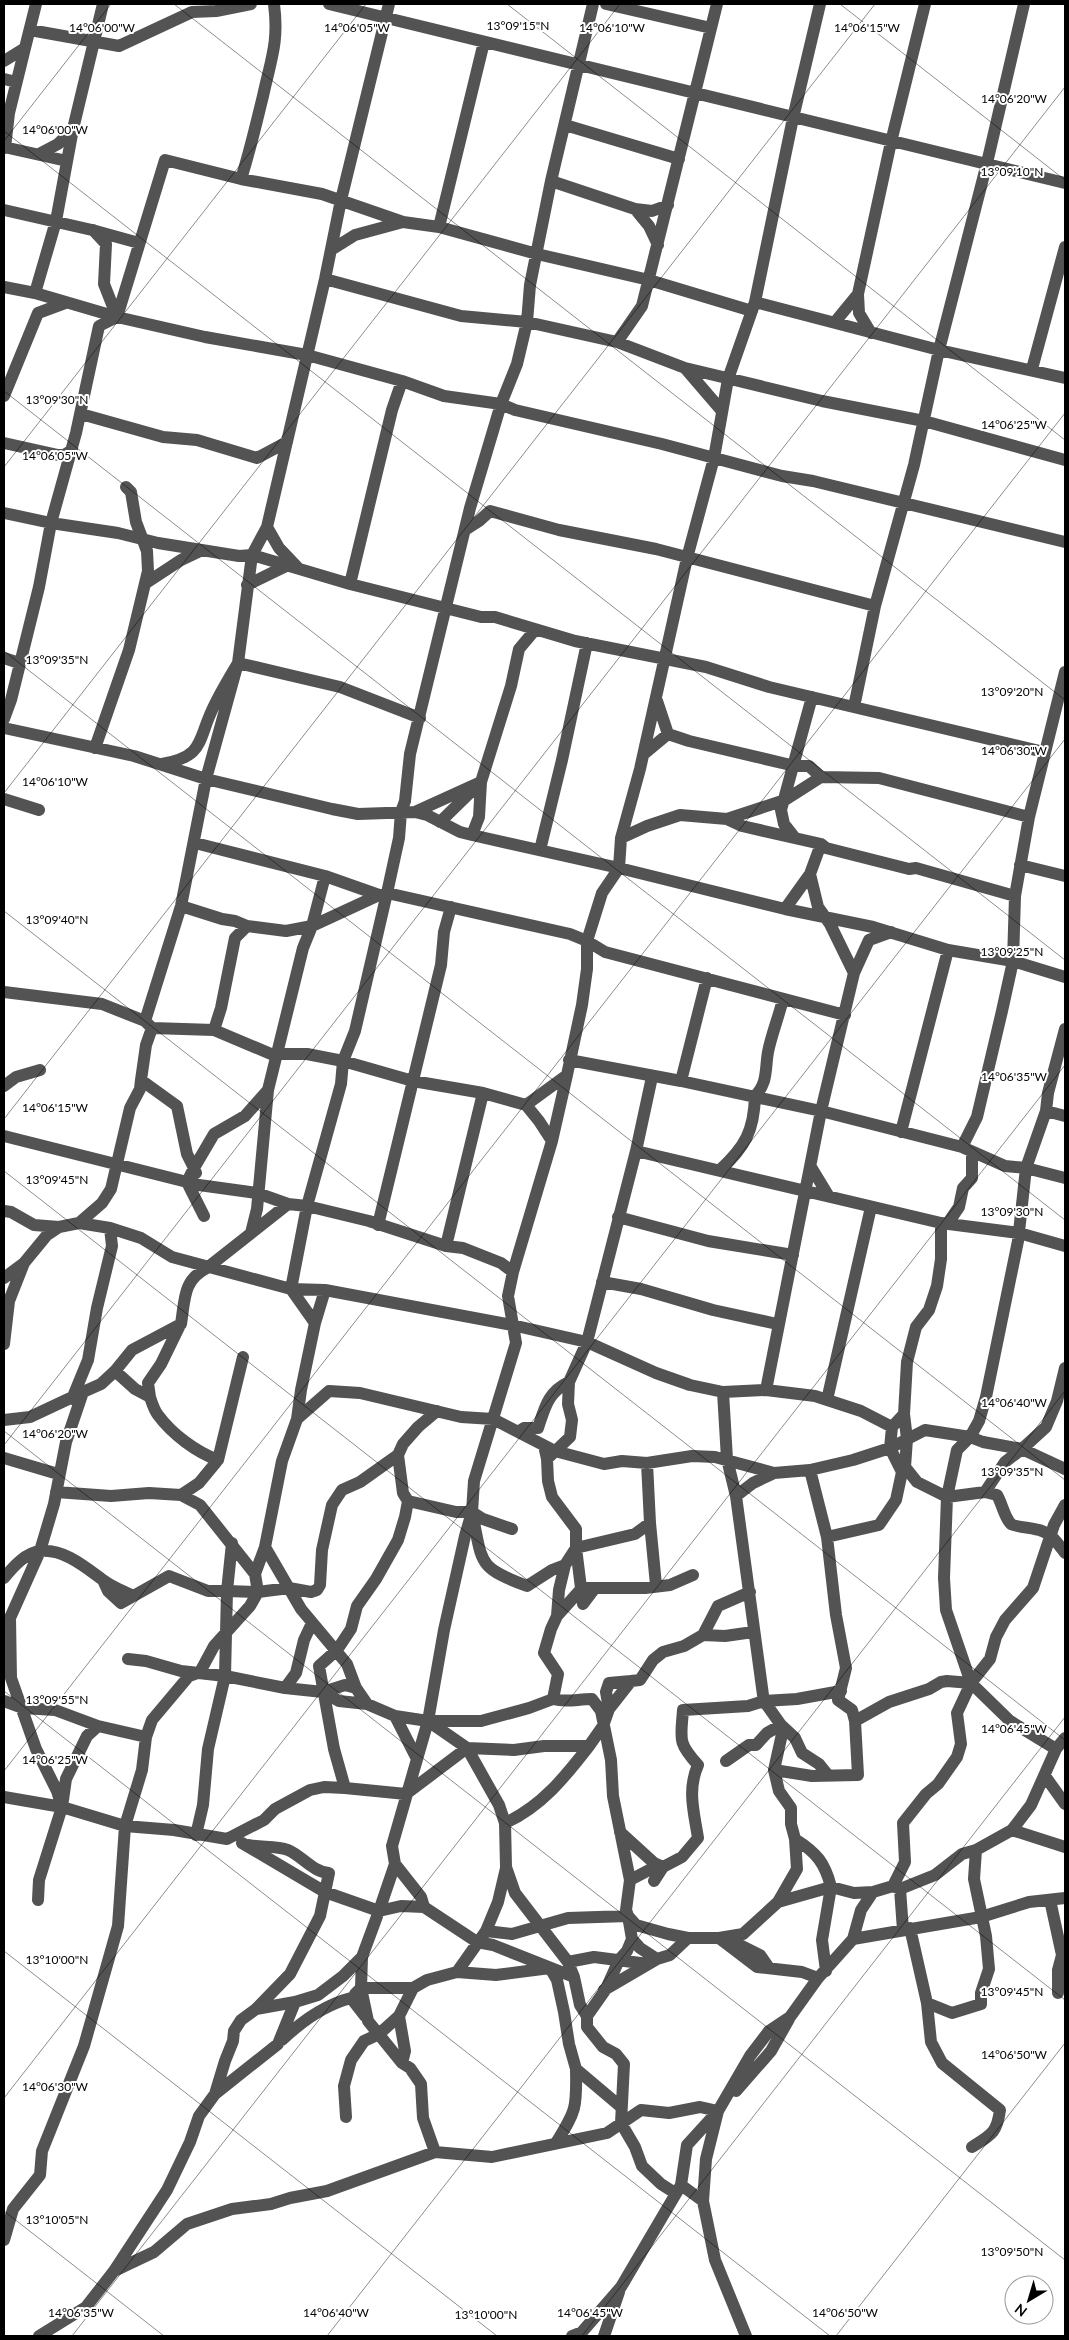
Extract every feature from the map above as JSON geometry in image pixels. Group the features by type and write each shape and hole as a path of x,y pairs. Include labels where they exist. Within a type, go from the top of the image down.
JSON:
{"street":[{"path":"36,4 25,48 10,80 4,147 67,161"},
{"path":"35,293 56,221 73,129 103,4"},
{"path":"30,30 119,46 189,9 251,4"},
{"path":"241,179 272,62 277,28 274,4"},
{"path":"329,4 1065,183"},
{"path":"79,1223 102,1203 111,1189 130,1108 140,1089 148,1024 181,906 195,843 206,779 238,663 252,555 266,527 325,279 341,200 390,4"},
{"path":"316,1323 291,1289 308,1206 342,1084 343,1061 355,1031 383,894 399,838 410,754 478,477 501,404 517,364 528,322 530,285 551,181 592,4"},
{"path":"606,4 711,28"},
{"path":"617,342 642,306 717,4"},
{"path":"368,2020 361,1988 362,1956 395,1864 392,1846 428,1721 444,1630 472,1512 474,1481 516,1343 508,1296 513,1272 552,1141 567,1075 582,1005 587,969 587,941 602,893 619,868 621,838 657,700 687,558 714,458 728,379 754,307 793,118 820,4"},
{"path":"872,333 859,313 858,294 891,142 925,4"},
{"path":"854,707 875,606 905,503 939,350 987,163 1024,4"},
{"path":"439,227 484,42"},
{"path":"4,61 25,48"},
{"path":"565,125 679,159"},
{"path":"40,154 58,144 73,129"},
{"path":"4,719 11,700 39,587 51,523 81,414 100,326 117,317 165,160 241,179 341,200 403,222 439,227 537,254 754,307 835,322 939,350 1065,378"},
{"path":"551,181 636,209 652,211 668,205"},
{"path":"636,209 658,245"},
{"path":"4,210 56,221 139,243"},
{"path":"331,250 355,235 403,222"},
{"path":"92,230 106,244 104,284 117,317"},
{"path":"1032,370 1065,247"},
{"path":"325,279 461,316 528,322 617,342 685,368 822,402 924,422 1065,460"},
{"path":"4,287 35,293 117,317 205,337 307,355 402,380 444,396 501,404 514,410 662,444 782,476 813,481 1065,542"},
{"path":"835,322 858,294"},
{"path":"4,396 38,312 65,303"},
{"path":"685,368 722,411"},
{"path":"350,584 392,410 402,380"},
{"path":"81,414 163,437 198,440 257,458 286,442"},
{"path":"4,443 58,456 72,450"},
{"path":"478,477 479,494 490,511 559,530 656,549 875,606"},
{"path":"95,748 129,650 146,583 148,560 144,539 136,522 131,492 126,487"},
{"path":"465,530 490,511"},
{"path":"4,513 202,550 240,556 252,555 350,584 481,617 495,617 535,630 587,643 706,666 756,684 1044,752"},
{"path":"266,527 293,566"},
{"path":"146,583 181,560 202,550"},
{"path":"247,585 293,566"},
{"path":"472,835 479,817 481,782 511,686 519,649 535,630"},
{"path":"540,850 562,760 587,643"},
{"path":"4,658 19,663"},
{"path":"238,663 340,688 420,718"},
{"path":"160,764 181,760 198,747 212,709 238,663"},
{"path":"1064,680 1028,817 1015,896 1013,961 977,1117 967,1150 972,1178 963,1188 958,1207 944,1223 937,1286 929,1310 916,1327 907,1362 904,1414 907,1439 905,1467 917,1482 947,1497 986,1492 996,1495 1010,1523 1015,1526 1027,1526 1044,1531 1051,1536 1065,1553"},
{"path":"795,838 784,824 781,810 795,766 812,697"},
{"path":"657,700 668,734"},
{"path":"4,728 95,748 160,764 206,779 358,814 416,812 460,832 619,868 785,909 891,932 948,950 1013,961 1065,977"},
{"path":"668,734 689,742 795,766 809,766 822,777"},
{"path":"644,754 668,734"},
{"path":"727,820 785,800 822,777 879,778 1028,817"},
{"path":"416,812 481,782"},
{"path":"440,822 481,782"},
{"path":"4,799 39,810"},
{"path":"621,838 647,826 680,815 727,820 742,826 821,844 826,848 909,869 916,868 1015,896"},
{"path":"195,843 325,876 383,894 451,907 570,934 587,941 605,952 845,1014"},
{"path":"785,909 810,874 821,844"},
{"path":"1020,866 1065,876"},
{"path":"810,874 818,907 830,924 854,972"},
{"path":"251,1233 257,1209 268,1090 303,948 312,926 325,876"},
{"path":"181,906 222,919 235,920 246,926 286,931 312,926 383,894"},
{"path":"378,1225 441,965 444,932 451,907"},
{"path":"214,1030 221,1008 235,938 246,926"},
{"path":"766,1390 822,1111 854,972 869,940 891,932"},
{"path":"901,1132 948,950"},
{"path":"681,1081 707,978"},
{"path":"4,992 102,1004 148,1024 214,1030 276,1054 307,1054 343,1061 413,1081 483,1092 526,1105 552,1141"},
{"path":"720,1170 738,1153 745,1141 754,1115 755,1096 762,1089 765,1081 768,1053 783,999"},
{"path":"778,1902 831,1888 854,1892 873,1892 896,1888 935,1875 962,1854 976,1850 1012,1830 1031,1805 1062,1743 1010,1721 971,1684 946,1610 944,1578 947,1497 957,1450 970,1437 979,1420 992,1373 1019,1233 1026,1168 1046,1111 1048,1093 1065,1029"},
{"path":"569,1060 681,1081 822,1111 967,1150 1005,1166 1026,1168 1065,1178"},
{"path":"4,1086 16,1077 40,1070"},
{"path":"526,1105 567,1075"},
{"path":"580,1458 570,1437 572,1420 568,1404 569,1382 587,1342 636,1151 652,1077"},
{"path":"141,1080 177,1106 187,1154 194,1168"},
{"path":"204,1216 193,1183 194,1168 214,1134 245,1116 268,1090"},
{"path":"446,1246 483,1092"},
{"path":"1046,1111 1065,1116"},
{"path":"4,1136 193,1183 257,1194 288,1204 308,1206 446,1246 463,1248 492,1259 513,1272"},
{"path":"636,1151 828,1195 871,1207 944,1223 1019,1233 1065,1246"},
{"path":"1005,1166 1016,1180 1022,1196"},
{"path":"811,1167 828,1195"},
{"path":"218,1460 201,1453 157,1414 150,1397 148,1383 181,1324 189,1282 195,1274 207,1268 288,1204"},
{"path":"827,1400 871,1207"},
{"path":"4,1210 34,1224 59,1226 79,1223 110,1228 141,1238 172,1257 207,1268 291,1289 325,1290 512,1325 587,1342 656,1373 690,1385 722,1392 766,1390 827,1400 861,1411 892,1426"},
{"path":"618,1218 708,1241 792,1255"},
{"path":"4,1278 24,1263 47,1235 59,1226"},
{"path":"62,1807 58,1791 36,1749 12,1678 10,1618 40,1551 56,1492 58,1474 88,1360 97,1308 112,1246 110,1228"},
{"path":"4,1344 9,1301 24,1263"},
{"path":"602,1282 641,1289 713,1310 778,1324"},
{"path":"255,1574 265,1547 282,1461 297,1419 301,1390 325,1290"},
{"path":"4,1420 30,1417 101,1384 115,1371 132,1350 181,1324"},
{"path":"516,1343 532,1330"},
{"path":"181,1495 199,1483 218,1460 243,1357"},
{"path":"986,1492 1005,1462 1046,1427 1057,1401 1065,1368"},
{"path":"115,1371 135,1389 150,1397"},
{"path":"518,1432 524,1428 538,1428 545,1407 555,1389 569,1382"},
{"path":"297,1419 329,1391 360,1393 461,1416 493,1418 542,1443 551,1455 580,1458 604,1464 622,1460 647,1463 692,1456 715,1456 774,1473"},
{"path":"722,1392 727,1459 736,1496 750,1592 753,1632 764,1701 781,1725 794,1738 802,1753 819,1764 827,1774"},
{"path":"436,1411 403,1444 398,1456 403,1493 408,1500 456,1512 472,1512 483,1519 512,1529"},
{"path":"827,1537 879,1525 896,1500 902,1472 890,1448 892,1426 904,1414"},
{"path":"736,1496 753,1483 774,1473 810,1470 853,1460 890,1448 925,1430 970,1437 983,1442 1022,1449 1065,1469"},
{"path":"570,1437 551,1455 548,1481 552,1497 576,1529 576,1548 589,1588"},
{"path":"4,1578 17,1562 40,1551 59,1554 75,1561 103,1580 108,1591 121,1603 152,1583 169,1576 208,1592 227,1590 258,1592 289,1588 311,1592 317,1590 320,1585 322,1550 332,1505 342,1490 360,1482 398,1456"},
{"path":"4,1458 58,1474"},
{"path":"647,1463 656,1585"},
{"path":"774,1770 812,1776 858,1774 855,1721 852,1710 838,1700 846,1668 836,1615 827,1537 810,1470"},
{"path":"4,2240 13,2209 40,2176 42,2151 84,2046 118,1926 125,1826 142,1770 146,1737 152,1720 189,1676 200,1672 214,1646 250,1606 258,1592 255,1574 232,1544 200,1505 181,1495 149,1493 111,1496 56,1492"},
{"path":"296,1673 319,1666 336,1650 351,1629 357,1606 376,1579 398,1540 408,1500"},
{"path":"972,2147 992,2135 998,2125 1000,2110 942,2063 931,2042 927,2002 896,1888 905,1862 903,1823 926,1794 938,1784 957,1757 961,1744 957,1713 971,1684 990,1659 996,1637 1004,1620 1033,1588 1054,1524 1065,1505"},
{"path":"472,1512 483,1563 494,1574 527,1586 552,1570 565,1565"},
{"path":"553,1699 558,1674 544,1653 557,1616 559,1590 565,1565 576,1548 635,1534 650,1523"},
{"path":"196,1835 202,1805 208,1749 225,1676 227,1590 232,1544"},
{"path":"265,1547 312,1623 346,1664 356,1688 367,1704"},
{"path":"557,1616 589,1588 645,1588 656,1585 670,1585 693,1574"},
{"path":"505,1824 525,1814 542,1800 589,1746 602,1726 609,1709 631,1681 640,1680 653,1660 663,1652 684,1646 702,1635 718,1606 750,1592"},
{"path":"285,1688 296,1673 304,1640 312,1623"},
{"path":"702,1635 725,1636 753,1632"},
{"path":"128,1659 146,1661 181,1671 200,1672 285,1688 323,1692 339,1701 367,1704 395,1716 428,1721 480,1721 529,1708 553,1699 565,1702 577,1698 592,1700 601,1711 602,1726 611,1760 614,1796 630,1880 626,1910 632,1939 653,1961"},
{"path":"319,1666 334,1749 345,1788"},
{"path":"855,1721 889,1702 929,1689 940,1682 971,1684"},
{"path":"323,1692 345,1685 356,1688"},
{"path":"630,1880 651,1868 663,1867 682,1857 698,1838 691,1797 692,1785 698,1765 685,1750 681,1740 683,1710 748,1706 764,1701 797,1699 841,1691"},
{"path":"4,1701 23,1708 55,1710 98,1726 146,1737"},
{"path":"395,1716 417,1759"},
{"path":"428,1721 466,1748 500,1805 505,1824 506,1867 498,1902 486,1931 457,1972"},
{"path":"726,1760 749,1745 756,1745 767,1733 781,1725"},
{"path":"628,1916 636,1925 688,1938 719,1938 743,1934 778,1902 797,1869 795,1839 791,1824 791,1808 779,1791 774,1770 782,1734 781,1725"},
{"path":"38,1900 39,1880 45,1854 62,1807 66,1779 87,1736 98,1726"},
{"path":"227,1839 264,1820 275,1810 310,1790 324,1787 406,1794 466,1748 514,1750 544,1746 589,1746"},
{"path":"1045,1776 1065,1804"},
{"path":"4,1797 62,1807 125,1826 282,1848 301,1858 322,1873 329,1874 320,1916 290,1974 256,2009 241,2020 234,2032 233,2041 225,2061 216,2094"},
{"path":"1012,1830 1065,1848"},
{"path":"620,1832 654,1863 663,1867"},
{"path":"795,1839 812,1850 825,1865 831,1888 822,1940 822,1975"},
{"path":"242,1843 325,1892 379,1911 401,1906 424,1907 477,1942 493,1945 574,1977"},
{"path":"927,2002 952,2014 982,2004 981,1993 989,1969 986,1936 974,1879 976,1850"},
{"path":"395,1864 422,1897 424,1907"},
{"path":"506,1867 515,1893 568,1962 574,1977 580,2005 588,2016"},
{"path":"654,1881 663,1867"},
{"path":"572,2336 582,2332 621,2287 646,2248 678,2189 687,2145 718,2111 750,2056 769,2031 790,2017 853,1939 861,1910 873,1892"},
{"path":"853,1939 982,1917 1029,1902 1065,1898"},
{"path":"1050,1900 1062,1955 1058,1970 1058,1993"},
{"path":"486,1931 512,1934 568,1918 628,1916"},
{"path":"564,2012 580,2005 653,1961 670,1955 688,1938"},
{"path":"719,1938 757,1967 822,1975"},
{"path":"621,2124 624,2064 616,2054 603,2047 587,2027 588,2016 606,1989 619,1960 627,1951 632,1939"},
{"path":"256,2009 318,1996 343,1976 362,1956"},
{"path":"568,1962 594,1957 653,1961"},
{"path":"38,2336 86,2307 114,2271 167,2190 190,2142 199,2116 216,2094 293,2030 318,2012 351,1998 361,1988 413,1988 426,1980 457,1972 496,1976 550,1968"},
{"path":"550,1968 557,1980 568,2044 576,2069 577,2101 573,2116 556,2144"},
{"path":"346,2117 344,2086 351,2060 364,2041 379,2034 399,2016 413,1988"},
{"path":"351,1998 402,2063 410,2068 421,2084 423,2118 435,2152"},
{"path":"278,2044 294,2002"},
{"path":"399,2016 404,2051 402,2063"},
{"path":"576,2069 621,2107"},
{"path":"605,2094 612,2112 635,2147 642,2166 660,2184 678,2189 703,2201"},
{"path":"114,2271 154,2252 187,2224 232,2209 271,2204 290,2198 327,2192 435,2152 492,2157 607,2133 641,2110 669,2113 700,2107 718,2111"},
{"path":"718,2111 706,2159 703,2201 715,2260 746,2336"},
{"path":"604,2336 621,2287"}]}
